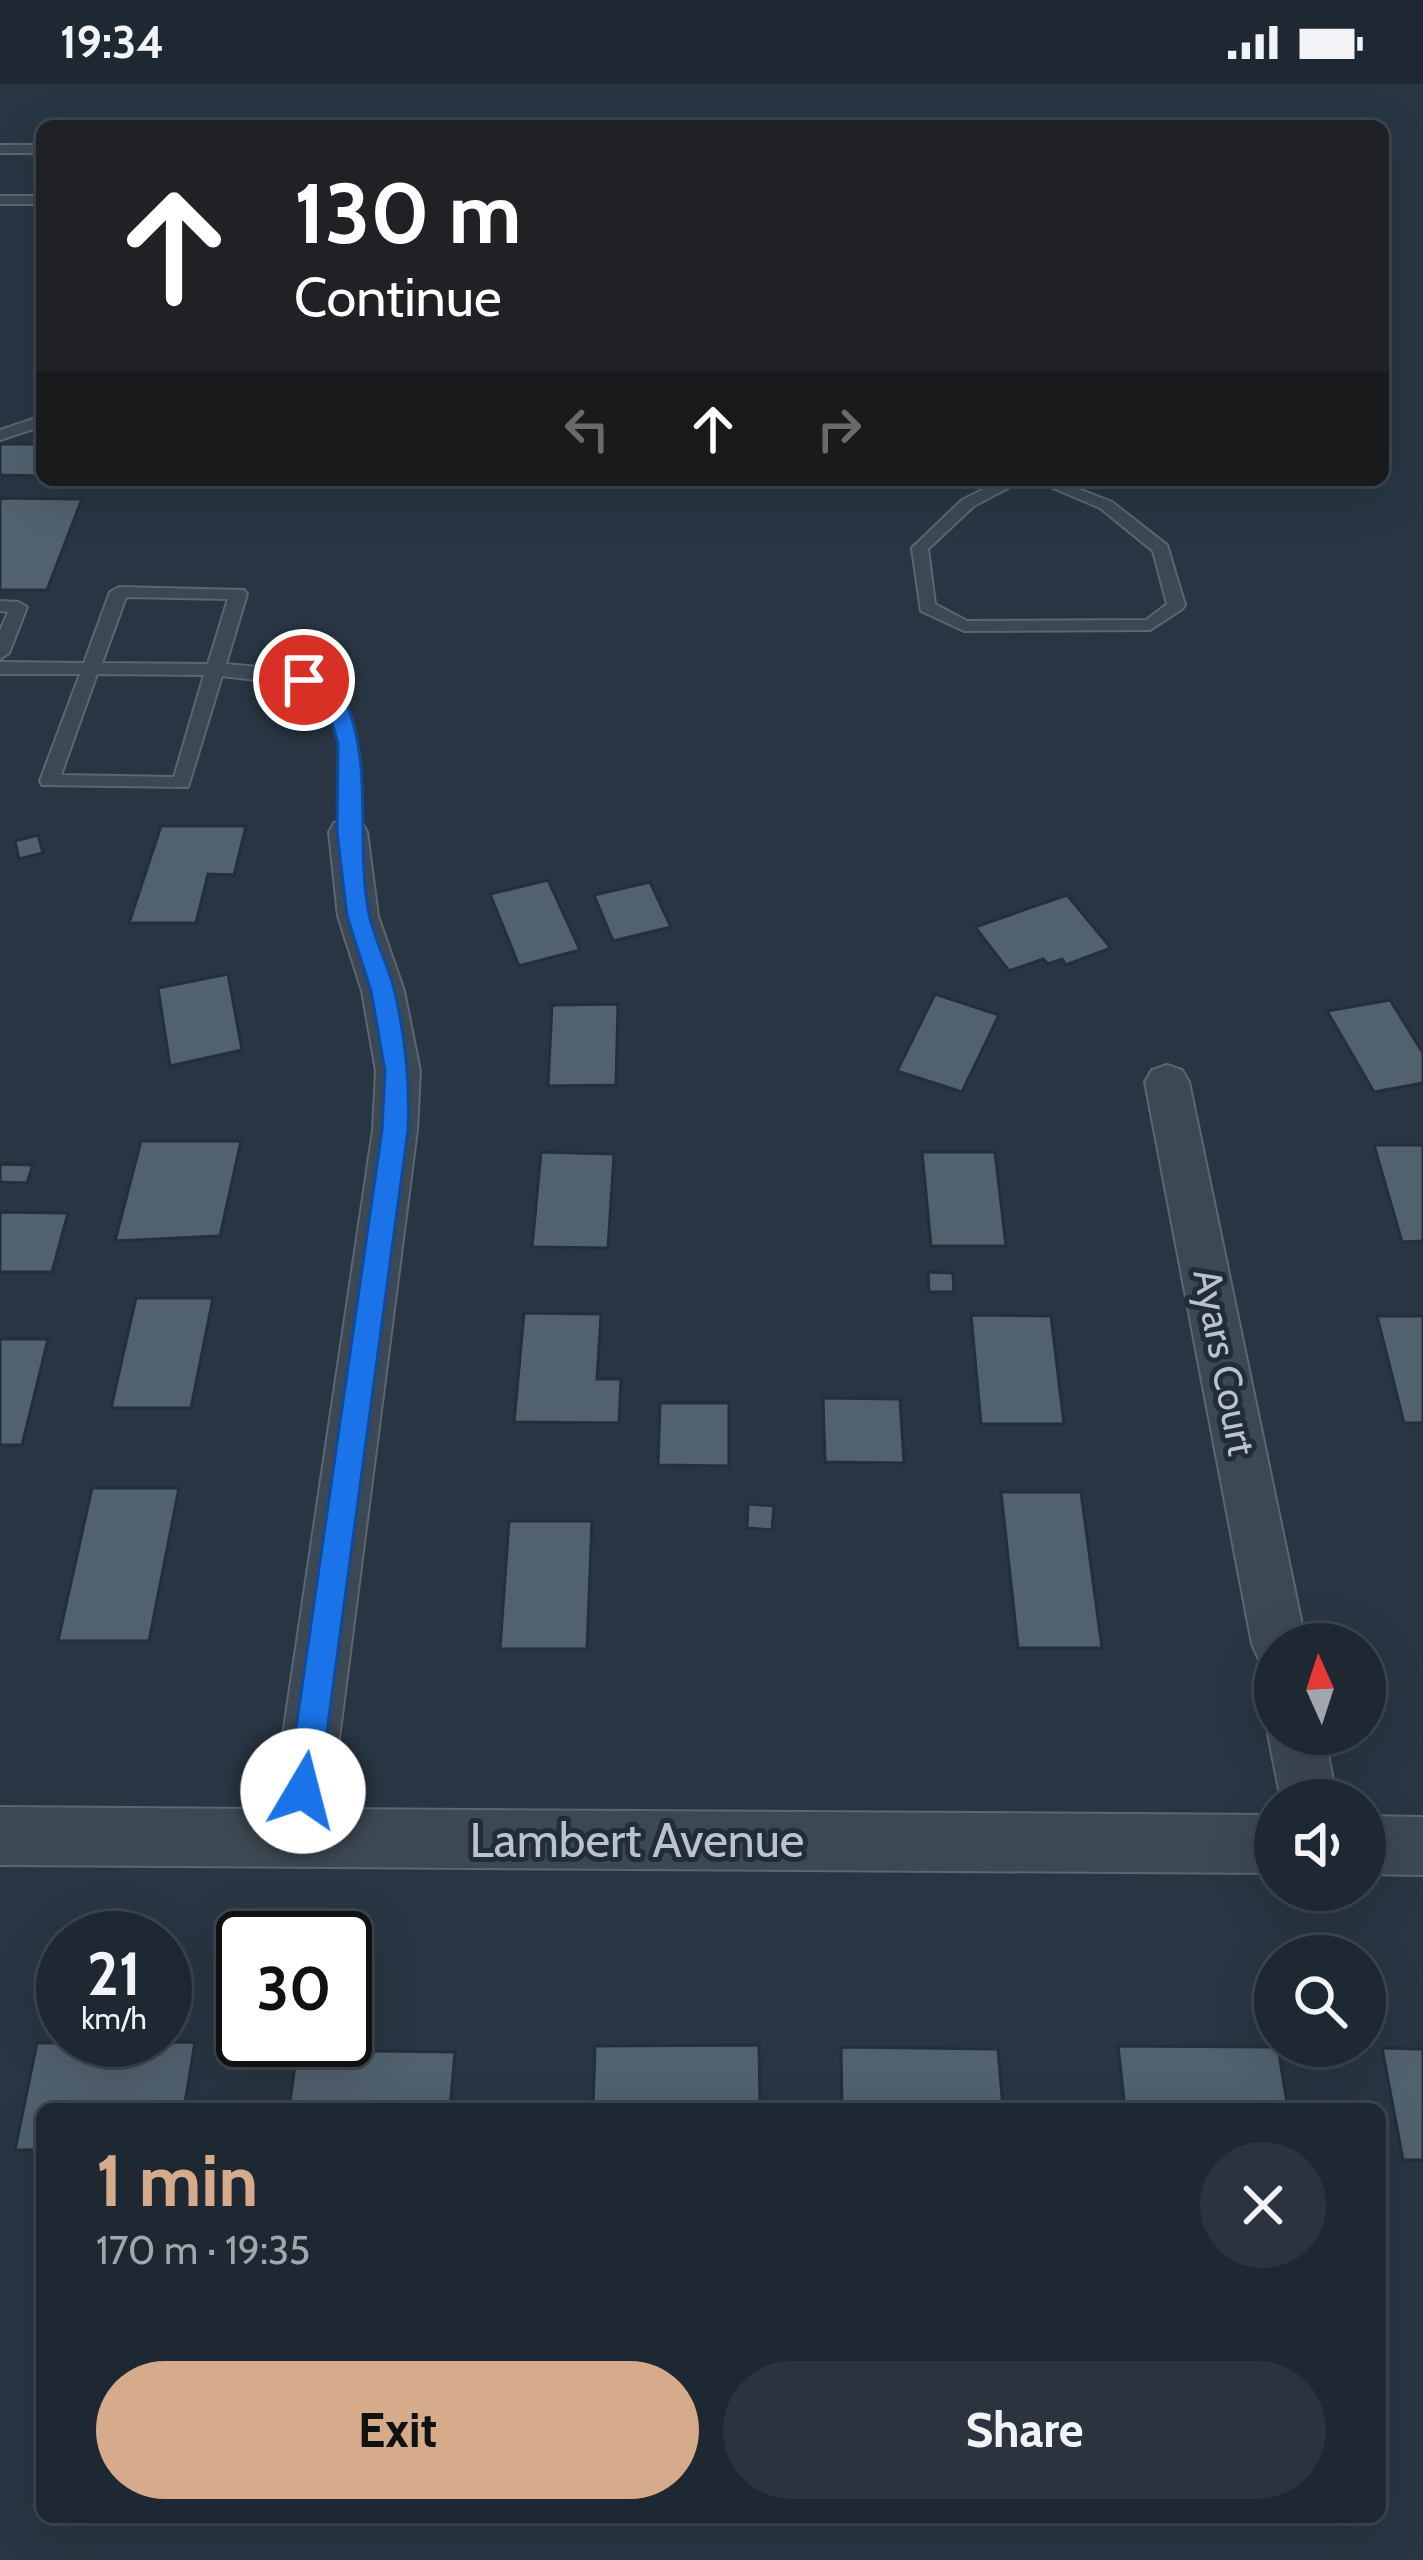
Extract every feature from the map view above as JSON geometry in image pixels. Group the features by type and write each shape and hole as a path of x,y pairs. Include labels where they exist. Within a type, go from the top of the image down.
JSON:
{"street":[{"path":"297,1838 395,1130 398,1071 383,991 358,916 348,832"},
{"name":"Ayars Court","path":"1167,1082 1275,1623"},
{"name":"Lambert Avenue","path":"0,1836 1254,1844"},
{"path":"1386,1845 1423,1846"}],"lane":[{"path":"0,149 36,149"},
{"path":"0,200 36,200"},
{"path":"0,435 36,423"},
{"path":"1003,486 968,503 920,548 928,607 964,626 1150,625 1175,605 1161,549 1106,505 1057,486"},
{"path":"119,592 238,594 181,783 49,781 91,669 119,592"},
{"path":"0,606 18,607 0,653"},
{"path":"0,668 215,670 304,680 336,700 349,744 348,832"}],"building":[{"path":"0,444 36,444 36,476 0,475"},
{"path":"0,498 82,499 47,590 0,590"},
{"path":"161,826 246,826 234,875 208,874 196,923 129,923"},
{"path":"38,835 43,853 19,859 15,841"},
{"path":"548,880 580,950 519,966 490,894"},
{"path":"650,882 671,927 613,941 594,895"},
{"path":"1067,895 1111,948 1066,965 1062,959 1048,964 1043,959 1009,971 975,927"},
{"path":"228,974 242,1050 170,1066 158,988"},
{"path":"935,994 999,1015 962,1092 897,1071"},
{"path":"1390,1000 1423,1053 1423,1083 1374,1092 1327,1011"},
{"path":"618,1004 616,1085 548,1086 552,1005"},
{"path":"141,1141 241,1141 220,1236 115,1241"},
{"path":"1374,1145 1423,1145 1423,1241 1402,1242"},
{"path":"541,1152 614,1154 608,1248 532,1247"},
{"path":"922,1152 995,1152 1006,1246 931,1246"},
{"path":"0,1164 33,1165 27,1183 0,1182"},
{"path":"0,1212 68,1213 52,1272 0,1272"},
{"path":"928,1272 953,1273 954,1292 929,1292"},
{"path":"136,1298 213,1298 191,1408 111,1408"},
{"path":"524,1313 601,1314 597,1379 621,1379 619,1423 514,1422"},
{"path":"971,1315 1051,1316 1064,1424 981,1424"},
{"path":"1377,1316 1423,1316 1423,1423 1404,1423"},
{"path":"0,1339 48,1339 22,1445 0,1445"},
{"path":"823,1398 900,1399 904,1463 825,1462"},
{"path":"660,1403 729,1403 729,1466 658,1465"},
{"path":"92,1488 179,1488 149,1641 58,1641"},
{"path":"1001,1492 1081,1492 1102,1648 1018,1648"},
{"path":"748,1504 774,1506 772,1530 747,1528"},
{"path":"509,1521 592,1521 587,1649 500,1649"},
{"path":"759,2045 760,2103 593,2103 595,2046"},
{"path":"1118,2046 1254,2047 1254,2067 1281,2067 1287,2103 1124,2103"},
{"path":"841,2047 998,2049 1002,2103 842,2103"},
{"path":"36,2048 36,2067 191,2067 185,2103 36,2103 36,2150 15,2150"},
{"path":"1386,2048 1423,2049 1423,2160 1403,2160"},
{"path":"372,2051 455,2052 451,2103 290,2103 295,2067 372,2067"}],"route":[{"path":"303,1791 395,1130 398,1071 383,991 358,916 348,832 349,744 336,700 304,680"}]}
